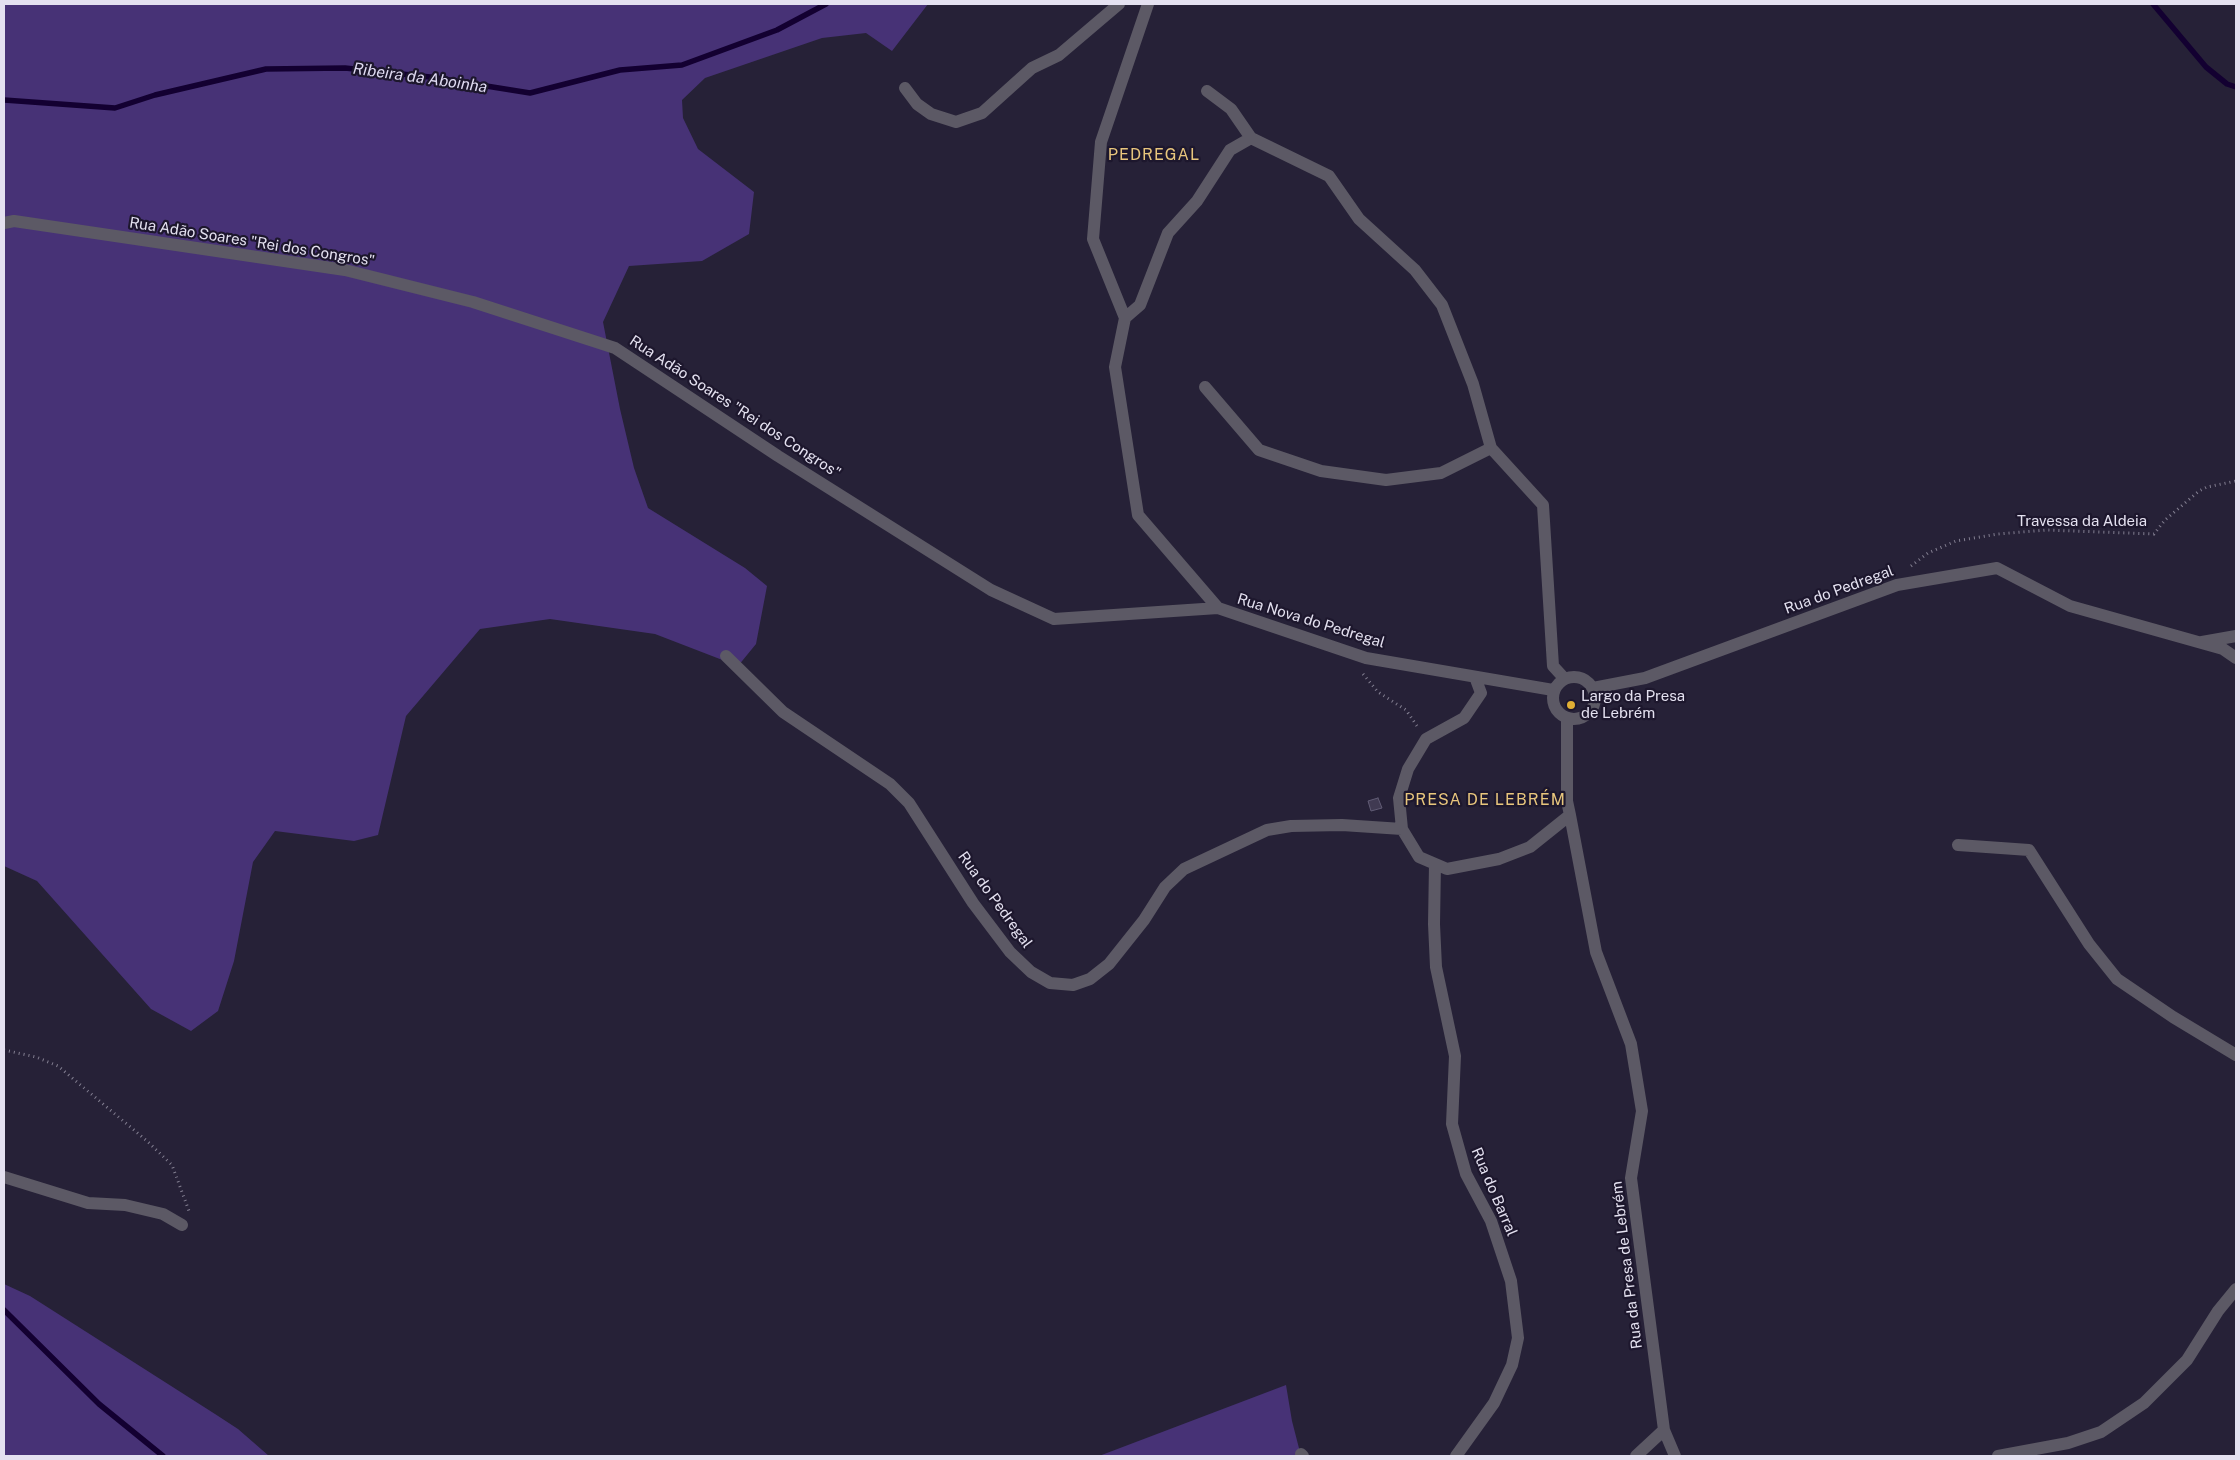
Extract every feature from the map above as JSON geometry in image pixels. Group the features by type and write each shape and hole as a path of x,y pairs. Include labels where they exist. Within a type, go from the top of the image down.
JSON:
{"street":[{"path":"905,88 917,104 931,114 956,122 982,113 1032,68 1059,55 1119,4"},
{"path":"1148,4 1101,142 1093,239 1125,318 1140,305 1168,234 1197,201 1230,150 1251,138"},
{"path":"1207,91 1231,109 1251,138 1329,176 1359,219 1415,270 1442,305 1474,384 1491,448 1543,505 1553,666 1564,678"},
{"name":"Rua Adão Soares \"Rei dos Congros\"","path":"4,223 14,221 345,270 473,302 616,348 778,456 991,590 1054,619 1218,608"},
{"name":"Rua Nova do Pedregal","path":"1125,318 1115,367 1138,516 1218,608 1366,658 1474,677"},
{"path":"1205,387 1259,450 1321,471 1386,480 1441,473 1491,448"},
{"name":"Rua do Pedregal","path":"1593,688 1644,678 1897,585 1997,568 2070,606 2223,649 2236,658"},
{"path":"2200,643 2236,636"},
{"name":"Rua do Pedregal","path":"726,656 783,712 890,784 908,803 973,903 1010,952 1031,972 1050,982 1073,985 1090,979 1109,964 1144,920 1166,886 1184,869 1267,830 1291,826 1342,825 1402,829"},
{"path":"1571,676 1584,679 1593,688 1595,703 1592,710 1581,718 1567,718 1561,715 1553,704 1553,690 1564,678 1571,676"},
{"path":"1474,677 1553,690"},
{"path":"1474,677 1481,693 1464,718 1426,739 1408,768 1399,798 1402,829 1420,858 1446,869 1498,860 1530,847 1570,815"},
{"name":"Rua da Presa de Lebrém","path":"1567,718 1567,801 1596,952 1631,1044 1642,1111 1631,1178 1664,1430 1675,1456"},
{"path":"1958,845 2029,850 2089,944 2118,979 2173,1017 2236,1055"},
{"name":"Rua do Barral","path":"1436,864 1434,924 1436,967 1455,1056 1452,1124 1466,1174 1491,1221 1511,1281 1518,1338 1512,1365 1494,1403 1456,1456"},
{"path":"4,1177 88,1203 125,1205 163,1214 182,1225"},
{"path":"1998,1456 2068,1443 2101,1432 2144,1403 2187,1360 2218,1311 2236,1288"},
{"path":"1636,1456 1664,1430"}],"path":[{"name":"Travessa da Aldeia","path":"1897,585 1912,565 1928,553 1956,542 1998,534 2046,530 2154,534 2165,520 2199,491 2207,486 2236,481"},
{"path":"1366,658 1363,674 1378,692 1406,710 1426,739"},
{"path":"4,1050 36,1057 58,1066 172,1165 190,1216 188,1222 182,1225"}],"shaded area":[{"path":"4,4 928,4 892,51 866,33 822,38 705,78 682,100 683,118 698,149 754,192 749,234 702,261 629,266 603,322 634,468 648,508 745,568 767,586 756,644 738,666 655,634 550,619 480,629 406,716 378,835 354,841 275,831 253,862 234,961 218,1011 191,1031 151,1009 37,881 4,866"},
{"path":"4,1284 30,1296 215,1414 238,1429 269,1456 4,1456"},
{"path":"1286,1385 1292,1421 1301,1456 1099,1456"}],"building":[{"path":"1378,798 1382,808 1371,811 1368,801"}],"waterway":[{"name":"Ribeira da Aboinha","path":"4,100 115,108 155,95 266,69 345,68 430,77 530,93 620,70 682,65 777,30 826,4"},
{"name":"Ribeira da Aboinha","path":"2153,4 2206,67 2227,84 2236,87"},
{"path":"4,1310 99,1404 163,1456"}],"place":[{"name":"Largo da Presa de Lebrém","path":"1571,705"}],"district":[{"name":"PEDREGAL","path":"1154,155"},
{"name":"PRESA DE LEBRÉM","path":"1485,800"}]}
